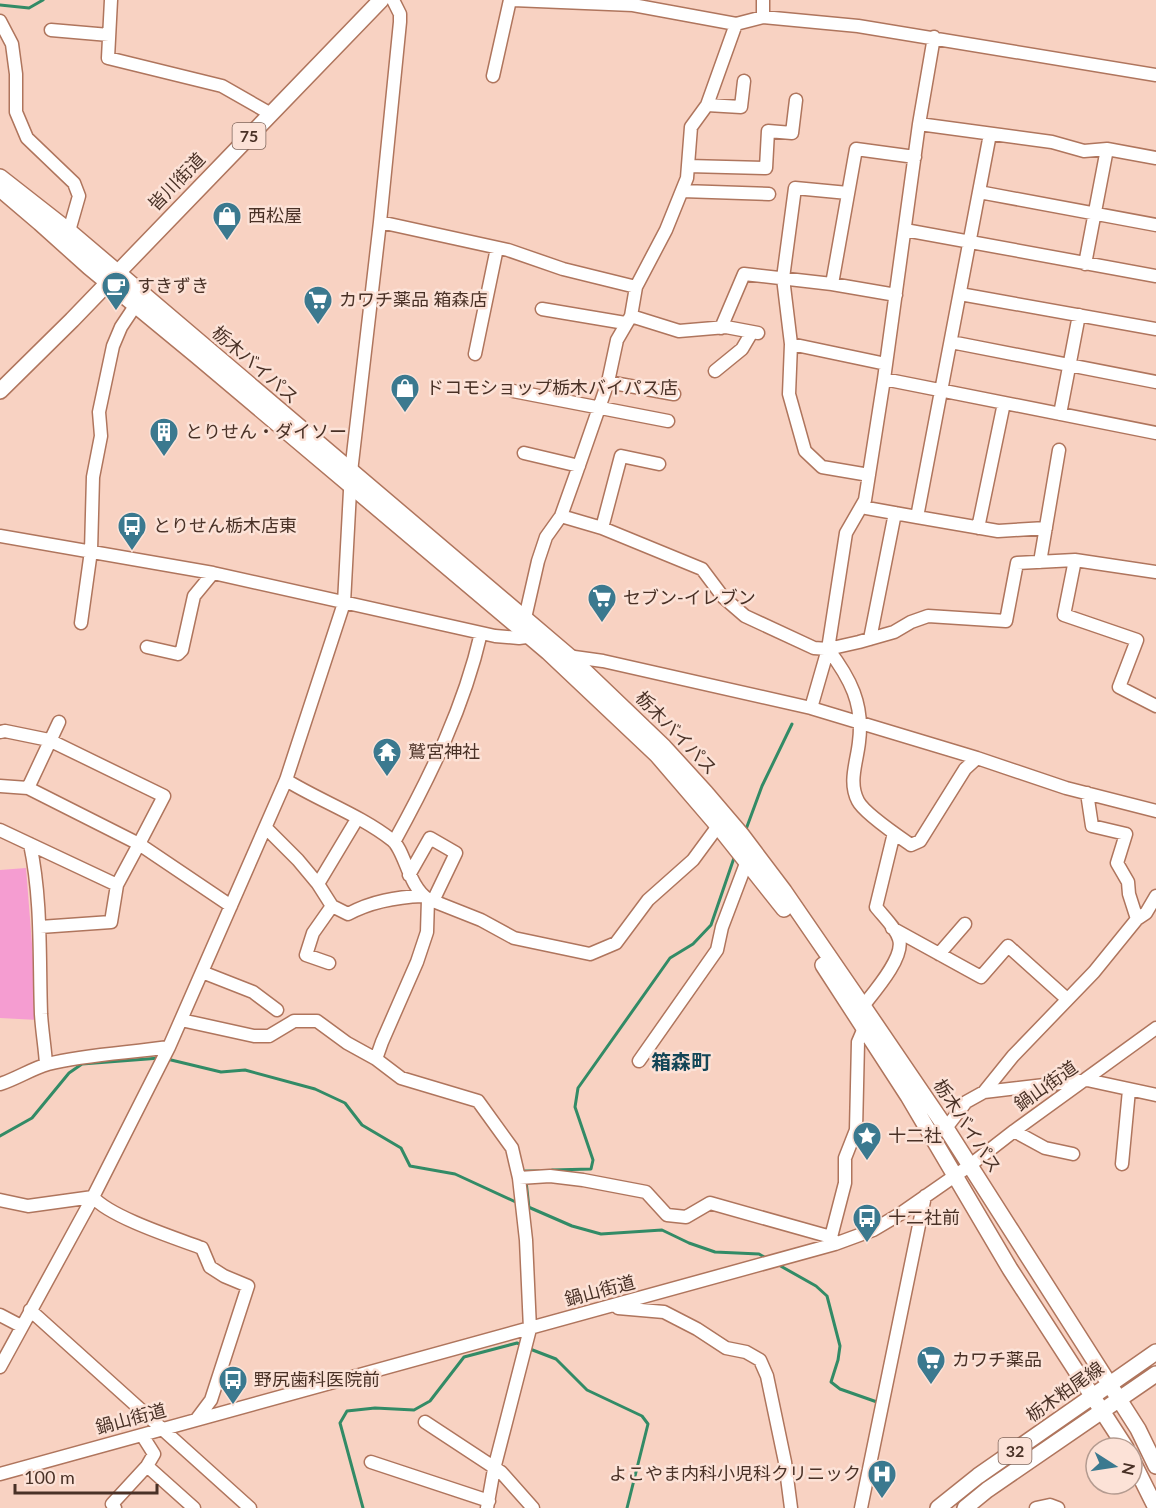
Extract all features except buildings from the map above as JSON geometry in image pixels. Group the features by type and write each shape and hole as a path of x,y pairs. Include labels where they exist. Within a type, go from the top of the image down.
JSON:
{"main road":[{"name":"皆川街道","path":"0,391 381,0"},
{"name":"栃木バイパス","path":"0,177 69,231 135,306 525,618 548,651 657,755 777,899 908,1096 1010,1269 1119,1436"},
{"name":"栃木バイパス","path":"0,189 112,278 537,635 569,656 664,747 734,826 784,891 863,1006 946,1128 1110,1385 1138,1429 1156,1466"},
{"name":"栃木粕尾線","path":"938,1508 978,1476 1156,1352"},
{"name":"栃木粕尾線","path":"965,1508 987,1490 1156,1374"},
{"path":"1144,1484 1156,1508"}],"street":[{"path":"111,0 108,58 222,86 271,114"},
{"path":"0,1367 93,1197 169,1047 286,780 344,603 350,479 380,222 400,22 400,14 393,0"},
{"path":"493,76 511,0 633,5 736,24 763,17 858,26 1156,75"},
{"path":"763,0 763,17"},
{"path":"0,21 12,44 16,74 16,112 27,138 74,183 79,196 69,231"},
{"path":"525,618 546,537 561,516 579,466 608,382 617,340 628,319 636,287 666,230 687,178 691,128 707,105 736,24"},
{"path":"51,30 109,35"},
{"path":"811,708 828,649 846,533 865,500 919,124 934,37"},
{"path":"707,105 741,107 744,81"},
{"path":"688,166 766,168 768,131 792,133 796,100"},
{"path":"919,124 1052,142 1084,151 1107,149 1156,158"},
{"path":"917,517 990,134"},
{"path":"832,284 856,149 915,157"},
{"path":"1085,264 1107,149"},
{"path":"848,193 795,188 783,278 791,344 789,394 804,451 822,467 869,475"},
{"path":"682,191 769,194"},
{"path":"980,192 1156,225"},
{"path":"380,222 497,248 636,287"},
{"path":"905,230 1156,276"},
{"path":"475,354 497,248"},
{"path":"721,328 744,274 832,284 896,295"},
{"path":"960,294 1156,329"},
{"path":"81,623 91,551 93,477 101,436 99,412 113,346 135,306"},
{"path":"542,309 628,319 680,331 721,328 755,333 742,349 715,371"},
{"path":"1060,414 1079,315"},
{"path":"951,342 1156,382"},
{"path":"791,344 886,364"},
{"path":"884,379 1156,434"},
{"path":"608,382 674,394"},
{"path":"513,391 668,422"},
{"path":"978,528 1004,403"},
{"path":"1040,562 1059,450"},
{"path":"524,453 579,466"},
{"path":"602,528 621,456 659,464"},
{"path":"861,507 998,531 1046,528"},
{"path":"870,639 895,513"},
{"path":"561,516 602,528 702,569 723,597 745,616 814,648 828,649 870,639 894,632 911,622 928,616 1005,621 1017,563 1075,560 1156,572"},
{"path":"0,536 213,573 481,633 506,637 537,635"},
{"path":"1075,560 1064,615 1137,640 1119,687 1156,706"},
{"path":"147,647 178,654 182,650 194,596 213,573"},
{"path":"394,842 423,789 456,717 475,662 481,633"},
{"path":"828,649 850,681 856,699 860,724 853,778 856,798 859,804 894,833 911,845 920,841 965,769 977,758"},
{"path":"548,651 603,661 811,708 977,758 1066,788 1156,811"},
{"path":"28,788 59,722"},
{"path":"0,732 49,740 164,796 117,885 111,922 40,927"},
{"path":"286,780 394,842 409,875 428,898"},
{"path":"0,786 28,788 139,844 231,906"},
{"path":"1087,793 1092,826 1126,834 1117,862 1128,882 1129,894 1137,919"},
{"path":"318,884 357,819"},
{"path":"266,828 298,860 318,884 332,906 348,914 365,904 385,899 428,898 481,920 514,938 590,954 616,942 648,900 693,860 718,826"},
{"path":"0,830 117,885"},
{"path":"863,1006 887,975 900,943 899,937 876,907 894,833"},
{"path":"376,1059 417,962 427,932 428,898 456,853 430,838 409,875"},
{"path":"30,844 35,866 40,927 41,1017 46,1065"},
{"path":"639,1061 717,950 722,927 747,861"},
{"path":"946,1128 966,1102 984,1092 1013,1056 1095,972 1137,919 1146,913 1156,896"},
{"path":"329,963 306,955 313,933 332,906"},
{"path":"939,954 965,924"},
{"path":"892,928 981,978 1008,946 1067,999"},
{"path":"202,972 253,992 278,1011"},
{"path":"181,1020 254,1036 269,1036 294,1021 317,1022 346,1043 376,1059 401,1078 478,1101 512,1148 519,1178 526,1240 530,1329 494,1469 488,1504 371,1462"},
{"path":"519,1178 550,1176 583,1179 646,1192 667,1215 686,1216 710,1203 833,1241 845,1183 845,1158 856,1130 858,1042 864,1028"},
{"name":"鍋山街道","path":"0,1474 610,1307 873,1230 955,1176 1156,1028"},
{"path":"0,1084 46,1065 95,1055 169,1047"},
{"path":"984,1092 1087,1080 1156,1095"},
{"path":"1122,1164 1129,1090"},
{"path":"1014,1131 1046,1148 1072,1154"},
{"path":"861,1508 925,1196"},
{"path":"0,1200 28,1206 93,1197"},
{"path":"93,1197 100,1206 155,1231 202,1248 210,1267 248,1286 211,1400 196,1420"},
{"path":"610,1307 664,1312 697,1329 726,1348 746,1352 759,1360 767,1376 792,1508"},
{"path":"30,1310 250,1508"},
{"path":"0,1315 21,1326"},
{"path":"425,1422 501,1472 533,1508"},
{"path":"112,1507 147,1466 154,1454 142,1435"},
{"path":"147,1466 194,1508"},
{"path":"1036,1508 1050,1505 1058,1508"}],"shaded area":[{"path":"26,868 38,1020 0,1018 0,870"}],"waterway":[{"path":"0,5 29,8 43,0"},
{"path":"745,832 762,786 792,724"},
{"path":"552,1170 591,1169 593,1160 575,1107 578,1088 670,958 693,944 711,925 735,855"},
{"path":"0,1136 32,1118 69,1073 82,1064 160,1058"},
{"path":"167,1059 221,1072 245,1070 315,1089 345,1103 362,1125 401,1148 410,1166 455,1174 520,1204"},
{"path":"526,1175 525,1171 539,1171"},
{"path":"526,1181 529,1208"},
{"path":"526,1206 572,1226 601,1234 662,1230 715,1252 759,1254 766,1258"},
{"path":"777,1264 816,1286 827,1296 840,1346 831,1382 840,1389 877,1402"},
{"path":"363,1508 340,1423 347,1411 375,1408 414,1410 430,1401 464,1357 517,1343 524,1346"},
{"path":"530,1349 556,1359 587,1390 642,1416 648,1424 627,1508"}],"place":[{"name":"西松屋","path":"227,242"},
{"name":"すきずき","path":"116,312"},
{"name":"カワチ薬品 箱森店","path":"318,326"},
{"name":"ドコモショップ栃木バイパス店","path":"405,414"},
{"name":"とりせん・ダイソー","path":"164,458"},
{"name":"とりせん栃木店東","path":"132,552"},
{"name":"セブン-イレブン","path":"602,624"},
{"name":"鷲宮神社","path":"387,778"},
{"name":"十二社","path":"867,1162"},
{"name":"十二社前","path":"867,1244"},
{"name":"カワチ薬品","path":"931,1386"},
{"name":"野尻歯科医院前","path":"233,1406"},
{"name":"よこやま内科小児科クリニック","path":"882,1500"}],"district":[{"name":"箱森町","path":"681,1062"}]}
